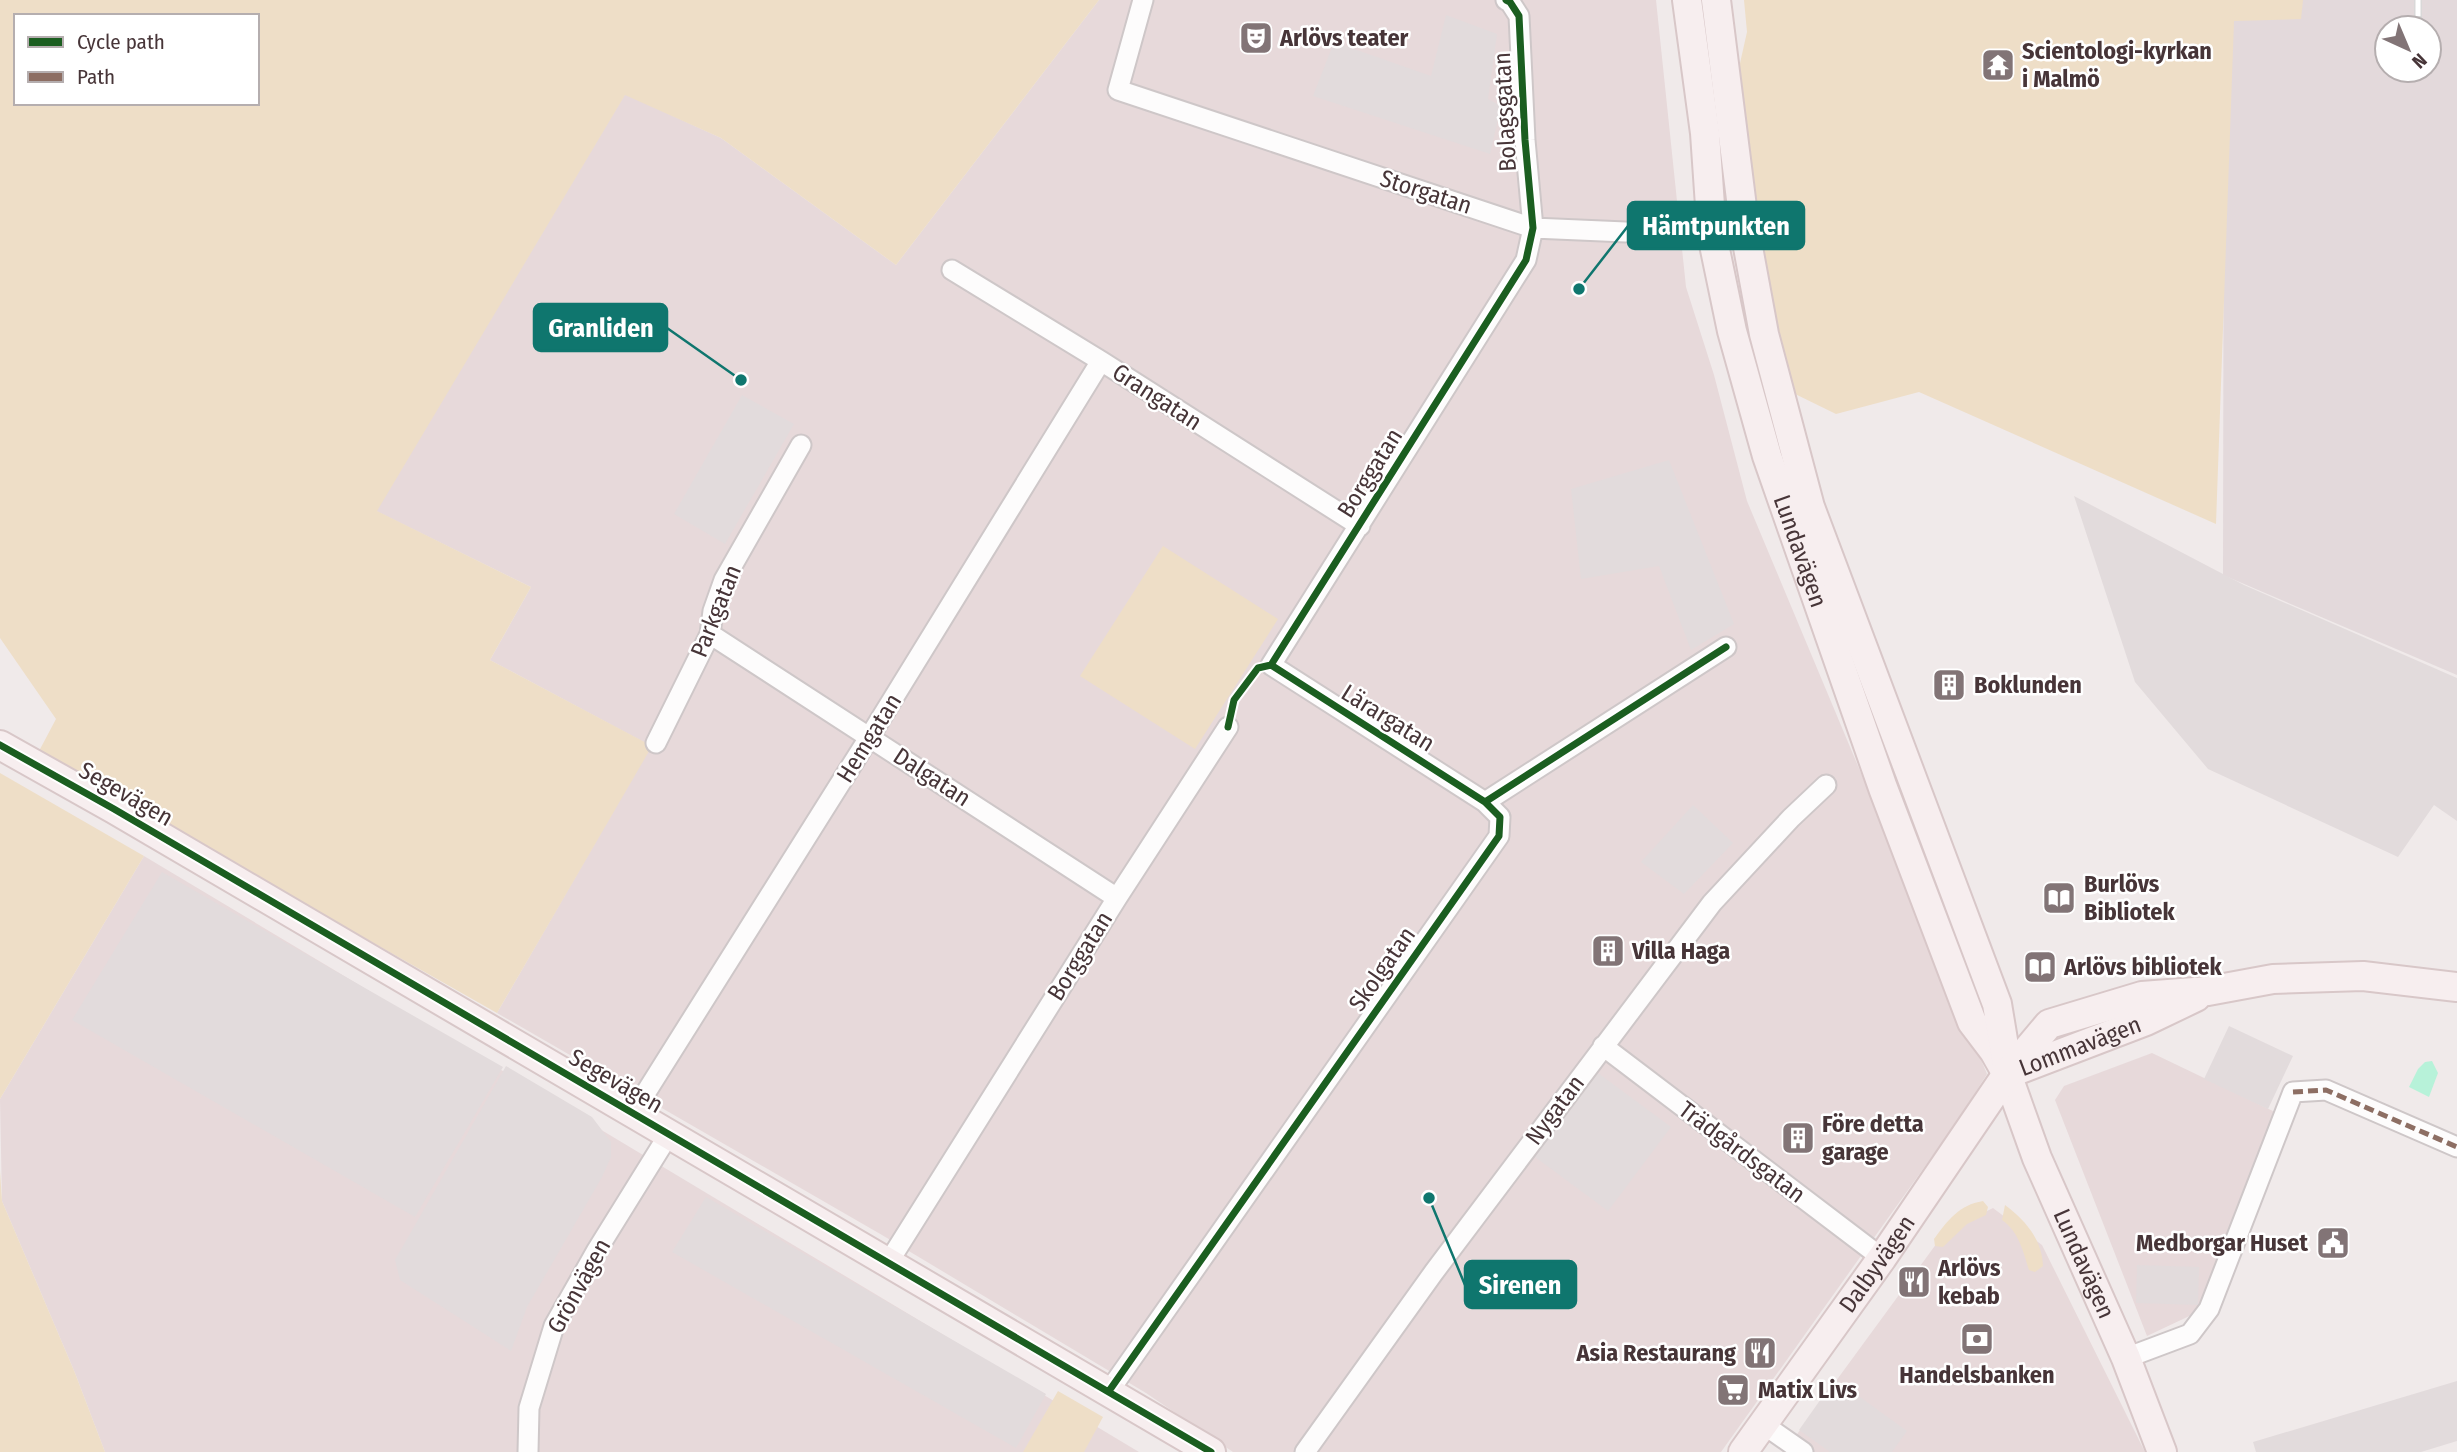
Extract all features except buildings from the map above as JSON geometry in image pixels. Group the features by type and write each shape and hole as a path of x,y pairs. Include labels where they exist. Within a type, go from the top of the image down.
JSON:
{"main road":[{"name":"Lundavägen","path":"1687,0 1705,133 1712,235 1736,344 1767,456 1883,788 1972,1022 2007,1074 2037,1158 2126,1358 2162,1452"},
{"name":"Lundavägen","path":"1716,0 1745,231 1764,334 1810,507 1997,1004 2007,1074"},
{"name":"Segevägen","path":"0,745 114,808 1211,1452"},
{"name":"Lommavägen","path":"2007,1074 2049,1024 2142,996 2208,991 2273,979 2301,977 2363,976 2457,987"},
{"name":"Dalbyvägen","path":"1743,1452 1882,1258 2007,1074"}],"street":[{"name":"Storgatan","path":"1143,0 1118,90 1533,228 1712,235 1745,231"},
{"name":"Bolagsgatan","path":"1506,0 1520,16 1525,140 1533,228"},
{"name":"Borggatan","path":"1270,666 1526,260 1533,228"},
{"name":"Grangatan","path":"952,270 1101,361 1360,526"},
{"name":"Hemgatan","path":"633,1113 1101,361"},
{"name":"Parkgatan","path":"656,743 710,634 713,611 724,580 801,445"},
{"name":"Dalgatan","path":"710,634 1117,898"},
{"path":"1485,802 1726,647"},
{"name":"Lärargatan","path":"1270,666 1485,802"},
{"name":"Borggatan","path":"888,1263 1117,898 1228,727"},
{"name":"Nygatan","path":"1306,1452 1434,1272 1712,902 1791,818 1826,786"},
{"name":"Skolgatan","path":"1110,1391 1499,836 1500,817 1485,802"},
{"name":"Trädgårdsgatan","path":"1603,1046 1882,1258"},
{"path":"2126,1358 2190,1334 2204,1316 2293,1092 2326,1090 2457,1147"},
{"name":"Grönvägen","path":"528,1452 529,1408 554,1326 597,1250 669,1134"},
{"path":"1763,1424 1803,1452"}],"shaded area":[{"path":"0,0 1099,0 896,265 721,138 625,95 377,511 531,587 490,660 652,746 497,1013 38,753 56,719 0,638"},
{"path":"1099,0 1656,0 1686,287 1714,375 1747,501 1987,1074 1958,1120 1721,1452 1233,1452 1146,1393 882,1235 497,1013 651,746 490,660 531,587 376,511 625,94 721,138 896,265"},
{"path":"1744,0 2303,0 2301,19 2234,21 2216,524 1919,392 1836,414 1791,392 1770,330 1734,90 1747,32"},
{"path":"2298,0 2457,0 2457,675 2223,575 2224,16"},
{"path":"1446,15 1497,34 1488,99 1501,106 1490,154 1313,96 1334,42 1431,76"},
{"path":"742,395 794,424 725,544 674,514"},
{"path":"1669,460 1734,624 1691,650 1659,566 1581,579 1571,489"},
{"path":"2074,496 2244,585 2457,678 2457,821 2434,805 2398,857 2208,769 2135,682"},
{"path":"1163,546 1278,619 1195,749 1080,676"},
{"path":"0,773 144,856 0,1099"},
{"path":"1693,805 1733,843 1684,894 1641,862"},
{"path":"144,856 1139,1452 105,1452 75,1373 2,1201 0,1099"},
{"path":"162,872 503,1067 415,1217 72,1020"},
{"path":"2229,1026 2293,1056 2268,1109 2204,1079"},
{"path":"2152,1053 2275,1112 2200,1311 2147,1336 2055,1100 2064,1086"},
{"path":"2432,1061 2438,1073 2429,1097 2409,1087 2418,1069 2425,1062"},
{"path":"506,1066 592,1117 611,1142 611,1157 602,1177 527,1307 511,1351 400,1280 395,1260"},
{"path":"1594,1070 1671,1127 1608,1211 1531,1154"},
{"path":"0,1171 2,1201 75,1373 105,1452 0,1452"},
{"path":"706,1197 1046,1394 1016,1448 672,1252"},
{"path":"1983,1201 1988,1207 1986,1215 1967,1224 1943,1247 1935,1246 1934,1239 1955,1214 1967,1206"},
{"path":"2005,1205 2026,1224 2036,1239 2043,1266 2035,1272 2029,1270 2016,1236 2002,1220"},
{"path":"1993,1208 2042,1245 2145,1452 1784,1452 1945,1232"},
{"path":"2137,1265 2199,1267 2198,1305 2136,1303"},
{"path":"1835,1379 1907,1431 1892,1452 1830,1452 1799,1430"},
{"path":"2457,1381 2457,1441 2421,1452 2256,1452 2253,1442"},
{"path":"1058,1391 1103,1417 1084,1452 1023,1452"}],"railway":[{"path":"2418,0 2418,14"}],"marked path":[{"path":"2293,1092 2326,1090 2457,1147"}],"cycle path":[{"path":"1228,727 1234,700 1258,668 1271,665 1526,260 1533,228 1525,140 1519,16 1506,0"},
{"path":"1109,1391 1499,836 1500,817 1485,802 1726,647"},
{"path":"1271,665 1485,802"},
{"path":"0,745 114,809 1211,1452"}],"place":[{"name":"Arlövs teater","path":"1256,38"},
{"name":"Scientologi-kyrkan i Malmö","path":"1998,65"},
{"name":"Hämtpunkten","path":"1579,289"},
{"name":"Granliden","path":"741,380"},
{"name":"Boklunden","path":"1949,685"},
{"name":"Burlövs Bibliotek","path":"2059,898"},
{"name":"Villa Haga","path":"1608,951"},
{"name":"Arlövs bibliotek","path":"2040,967"},
{"name":"Före detta garage","path":"1798,1138"},
{"name":"Sirenen","path":"1429,1198"},
{"name":"Medborgar Huset","path":"2333,1243"},
{"name":"Arlövs kebab","path":"1914,1282"},
{"name":"Handelsbanken","path":"1977,1339"},
{"name":"Asia Restaurang","path":"1760,1353"},
{"name":"Matix Livs","path":"1733,1390"}]}
